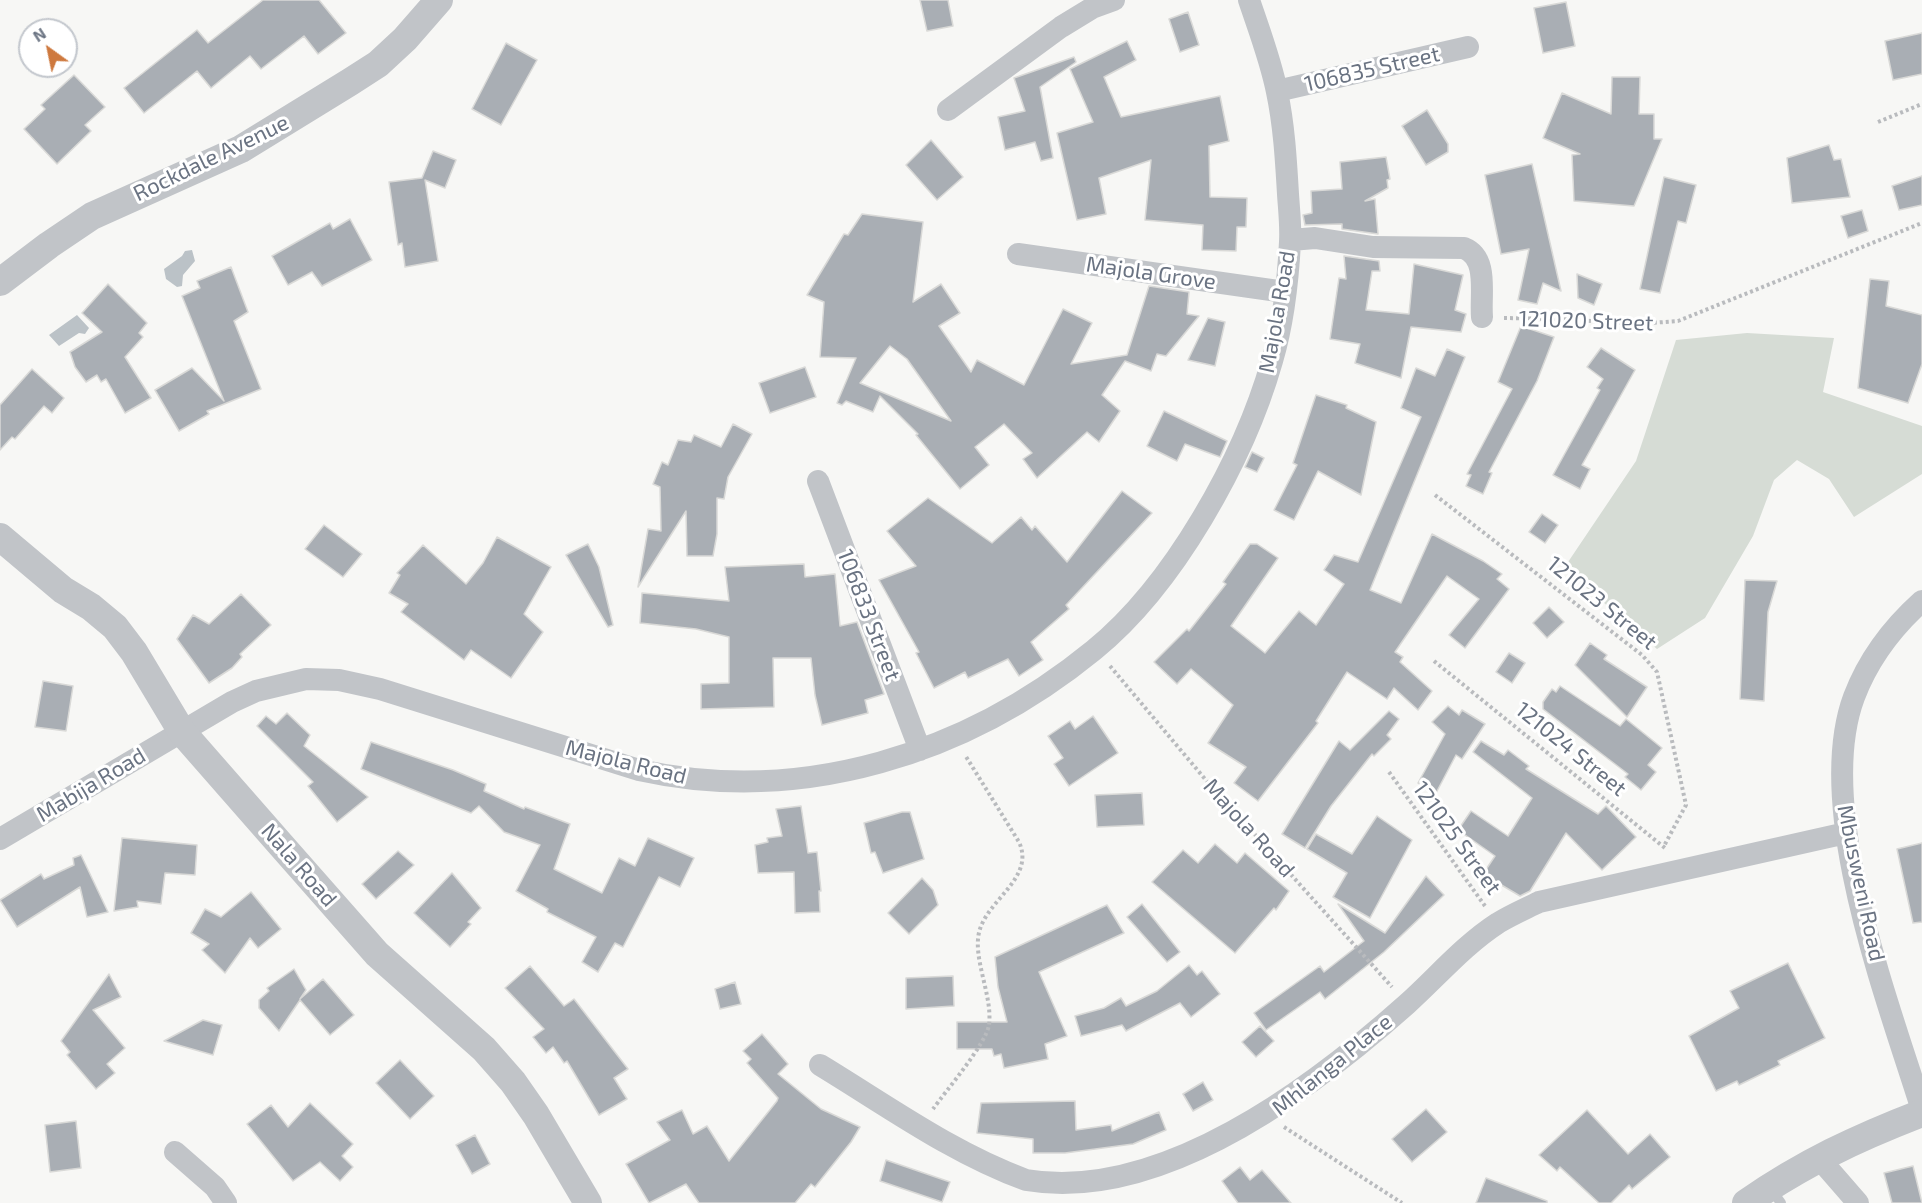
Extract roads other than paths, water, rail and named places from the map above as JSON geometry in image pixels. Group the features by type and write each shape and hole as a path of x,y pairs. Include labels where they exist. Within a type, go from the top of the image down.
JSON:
{"street":[{"name":"Rockdale Avenue","path":"0,282 48,245 92,216 241,148 350,82 378,64 405,39 439,0"},
{"path":"948,110 1061,27 1092,8 1114,0"},
{"name":"Majola Road","path":"182,732 256,692 306,678 339,680 380,689 639,770 682,780 729,783 790,780 861,768 920,750 1009,711 1096,649 1144,600 1184,547 1221,486 1252,419 1273,360 1291,240 1277,91 1249,0"},
{"name":"106835 Street","path":"1277,91 1468,47"},
{"path":"1291,240 1315,238 1373,247 1464,248 1475,254 1480,264 1482,317"},
{"name":"Majola Grove","path":"1017,254 1285,292"},
{"name":"106833 Street","path":"818,481 920,750"},
{"name":"Nala Road","path":"0,537 63,590 91,607 115,627 134,652 182,732 377,954 484,1049 513,1082 536,1115 588,1203"},
{"name":"Mbusweni Road","path":"1922,601 1884,642 1854,698 1846,734 1842,783 1846,832 1870,942 1922,1112"},
{"name":"Mabija Road","path":"0,840 182,732"},
{"name":"Mhlanga Place","path":"820,1065 966,1153 1027,1180 1071,1189 1108,1190 1152,1180 1194,1161 1270,1118 1311,1088 1407,1004 1462,952 1498,924 1539,902 1846,832"},
{"path":"1746,1203 1775,1195 1818,1157 1922,1112"},
{"path":"175,1152 215,1187 226,1203"},
{"path":"1818,1157 1858,1203"}]}
